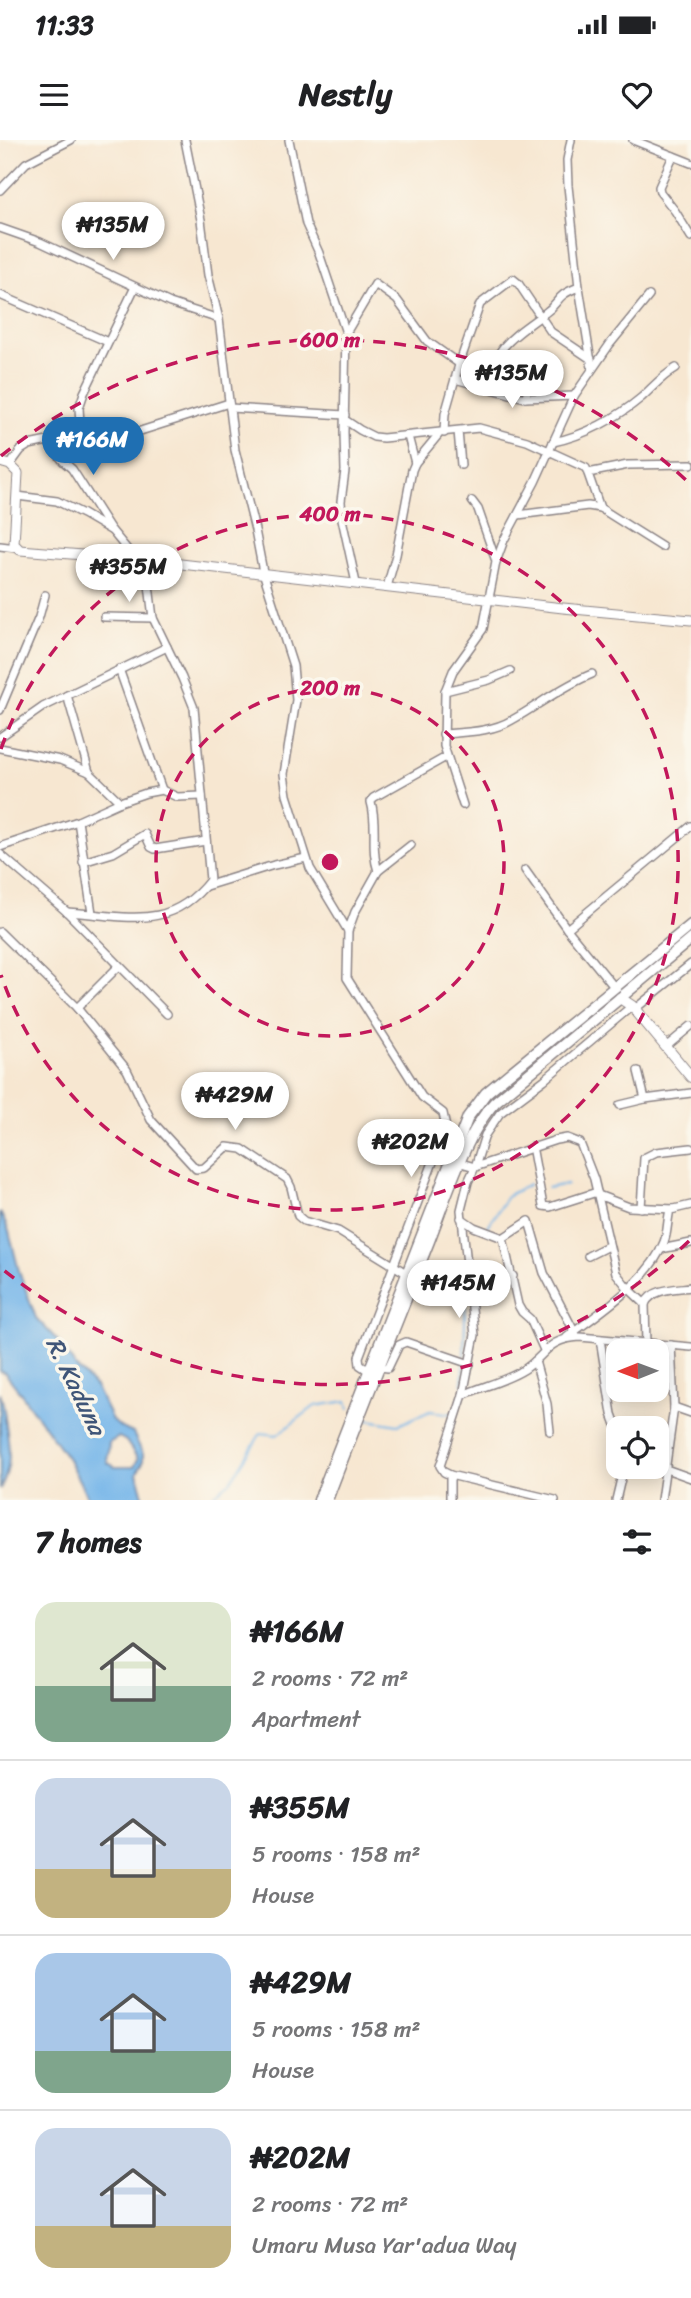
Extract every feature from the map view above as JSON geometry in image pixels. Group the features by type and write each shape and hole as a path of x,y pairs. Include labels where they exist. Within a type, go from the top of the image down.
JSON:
{"main road":[{"path":"319,1500 484,1114 621,993 691,925"},
{"path":"327,1500 406,1273 460,1133 477,1104 504,1078 691,939"},
{"path":"621,993 691,1075"},
{"path":"634,1007 691,1075"}],"street":[{"path":"0,190 26,163 71,140"},
{"path":"185,140 201,220 208,275 219,319 235,450 255,530 262,572 293,666 296,700 285,774 287,795 312,872 348,931"},
{"path":"289,140 306,224 346,333 345,471 341,501 342,519 356,583"},
{"path":"571,140 567,160 568,186 579,287 592,368"},
{"path":"633,140 691,163"},
{"path":"658,150 662,140"},
{"path":"673,156 659,187 660,192 691,237"},
{"path":"0,228 40,242 170,303 219,319"},
{"path":"415,463 442,433 454,379 480,304 513,279 551,332 591,359"},
{"path":"346,333 375,284 397,300 427,341 459,365"},
{"path":"81,438 81,402 135,287"},
{"path":"483,387 491,366 505,344 541,316 564,292 579,287"},
{"path":"0,295 108,342"},
{"path":"463,804 446,757 443,734 445,691 453,671 483,629 496,562 574,396 592,368 649,296"},
{"path":"525,398 538,363"},
{"path":"553,442 581,434 620,413 660,378 676,368"},
{"path":"454,379 525,398 574,396"},
{"path":"16,548 14,544 18,473 5,463 21,450 29,445 48,441 115,439 229,406 345,417 374,437 479,428 527,441 581,464 588,472 600,508"},
{"path":"458,431 461,465"},
{"path":"387,587 415,463 408,436"},
{"path":"48,441 62,461 72,469 112,531 135,559"},
{"path":"588,472 628,465 691,464"},
{"path":"17,496 57,500 112,531"},
{"path":"472,501 478,509 496,562"},
{"path":"518,515 588,506 600,508 662,547"},
{"path":"0,546 691,620"},
{"path":"68,912 134,918 159,917 188,902 210,880 194,708 153,618 146,560"},
{"path":"0,710 39,617 45,595"},
{"path":"104,617 153,618"},
{"path":"1,734 43,707 167,647"},
{"path":"119,669 162,790"},
{"path":"445,691 489,680 510,671"},
{"path":"443,734 475,731 512,721 568,684 592,674"},
{"path":"67,695 89,772"},
{"path":"0,748 60,760 89,772 120,802"},
{"path":"378,871 374,859 373,798 446,757"},
{"path":"0,847 78,821 120,802 162,790 177,797 202,796"},
{"path":"78,821 82,862 92,913"},
{"path":"567,929 691,826"},
{"path":"82,862 113,853 145,834 151,847 155,849 206,841"},
{"path":"411,845 378,871 355,912 348,931 349,981 422,1097 443,1113 446,1128 359,1357 360,1365 374,1369 388,1367 399,1345 406,1342 470,1364"},
{"path":"0,854 68,912 167,1014"},
{"path":"205,886 274,864 306,858"},
{"path":"525,870 567,929 621,993"},
{"path":"0,932 77,1009 127,1070 150,1120 196,1169 204,1168 227,1147 242,1149 287,1179 298,1216 304,1221 338,1231 406,1273"},
{"path":"555,1500 450,1475 440,1466 463,1395 475,1335 461,1218 462,1200 485,1135 500,1112 691,964"},
{"path":"77,1009 119,966"},
{"path":"667,1046 691,1026"},
{"path":"638,1071 645,1099"},
{"path":"620,1105 691,1093"},
{"path":"461,1163 475,1167 532,1146 567,1138 580,1143 589,1162 616,1273 628,1289 645,1304"},
{"path":"532,1146 543,1206 546,1208 597,1194 622,1205 641,1208 675,1209 691,1205"},
{"path":"641,1208 644,1158 656,1152 691,1148"},
{"path":"463,1395 518,1373 556,1341 577,1334 606,1309 628,1289 661,1249 666,1239 669,1213 675,1209"},
{"path":"461,1218 474,1227 503,1238"},
{"path":"503,1238 529,1220 544,1273 577,1334 606,1340"},
{"path":"503,1238 518,1305 530,1319 544,1350"},
{"path":"661,1249 691,1243"},
{"path":"588,1256 608,1246"},
{"path":"470,1286 513,1276"},
{"path":"646,1339 645,1304 653,1294 691,1287"},
{"path":"600,1339 613,1416"},
{"path":"669,1446 674,1408 671,1345 691,1347"},
{"path":"535,1361 547,1404 550,1431"},
{"path":"674,1408 691,1413"},
{"path":"669,1470 691,1478"},
{"path":"450,1475 450,1500"},
{"path":"616,1500 621,1479"},
{"path":"661,1500 664,1479"}],"water":[{"name":"R. Kaduna","path":"0,1212 9,1231 19,1271 36,1318 96,1388 112,1420 133,1433 143,1454 143,1462 137,1473 144,1500 89,1500 68,1459 19,1391 5,1373 0,1371","holes":["119,1437 126,1441 138,1459 134,1467 115,1467 107,1462 109,1443"]},
{"path":"0,1392 9,1450 7,1473 0,1489"}],"waterway":[{"path":"487,1228 507,1196 529,1184"},
{"path":"547,1188 567,1184"},
{"path":"464,1357 466,1286"},
{"path":"462,1384 463,1365"},
{"path":"207,1500 230,1482 261,1433 277,1435 315,1406 347,1401 349,1408"},
{"path":"363,1419 398,1425 430,1411 453,1414"}]}
